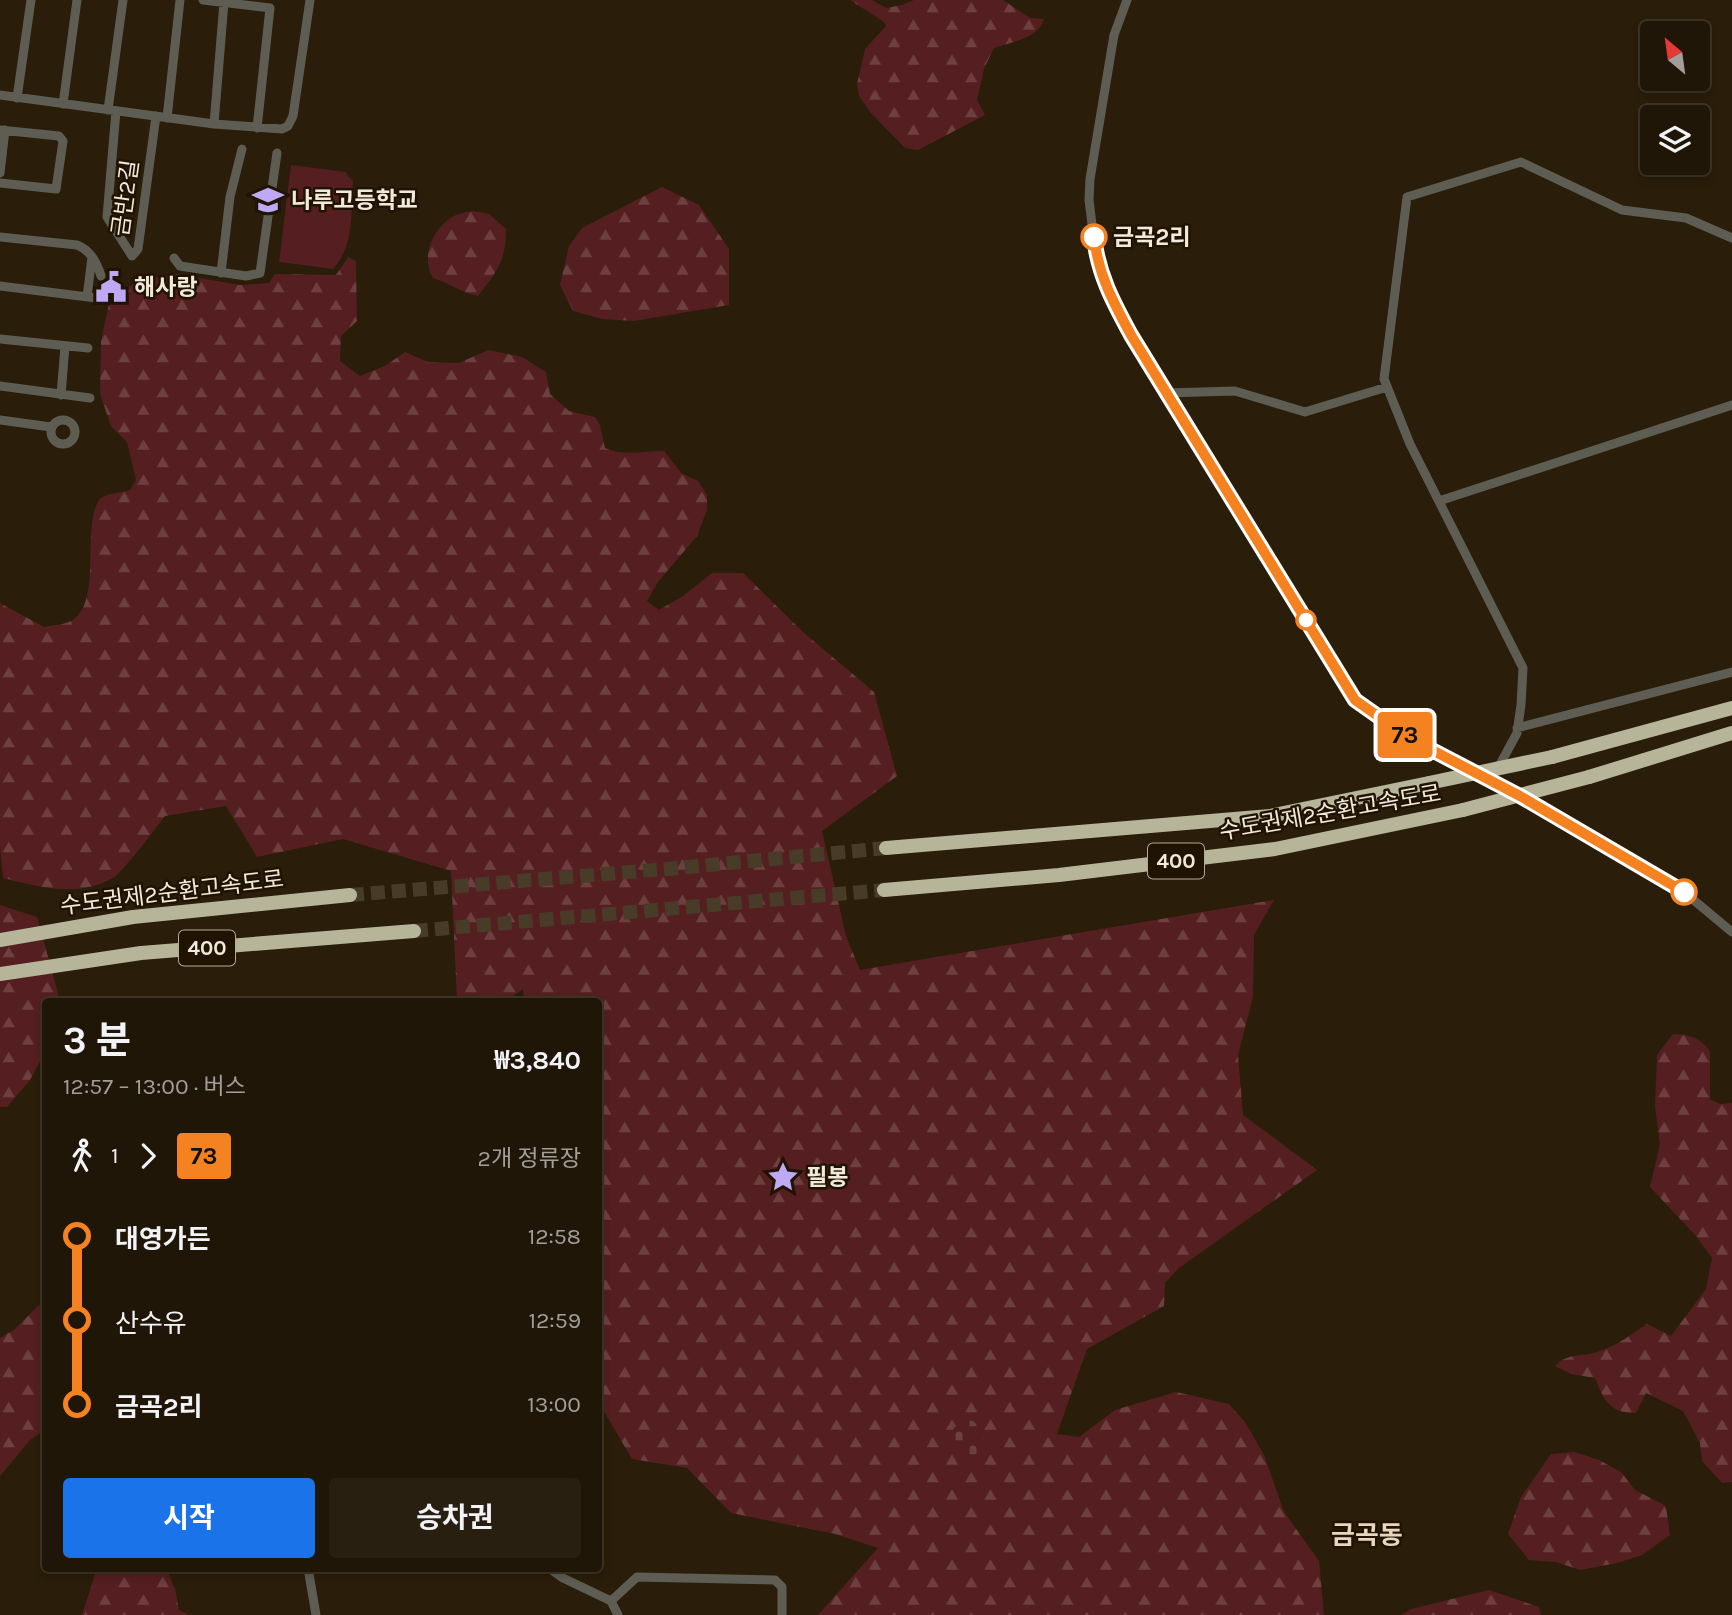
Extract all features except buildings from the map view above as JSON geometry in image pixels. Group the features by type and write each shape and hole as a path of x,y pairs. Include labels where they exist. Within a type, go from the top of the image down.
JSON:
{"highway":[{"name":"수도권제2순환고속도로","path":"886,848 1270,816 1552,757 1732,708"},
{"name":"수도권제2순환고속도로","path":"884,890 1059,875 1275,849 1464,810 1589,777 1732,733"},
{"name":"수도권제2순환고속도로","path":"0,940 145,916 350,895"},
{"name":"400","path":"0,974 141,953 414,931"}],"street":[{"path":"17,98 31,0"},
{"path":"63,104 76,0"},
{"name":"금반2길","path":"123,0 112,111 107,217 131,256 138,249 156,116"},
{"path":"167,118 180,0"},
{"path":"203,0 270,8 257,128"},
{"path":"0,95 276,131 291,122 310,0"},
{"path":"1127,0 1114,36 1091,170 1089,200 1099,270 1107,290 1166,393 1355,700 1409,738 1492,781 1684,892 1732,932"},
{"path":"214,124 224,2"},
{"path":"0,173 2,130 59,136 63,141 56,189 0,183"},
{"path":"221,272 230,197 242,149"},
{"path":"174,258 180,266 246,276 260,273 277,153"},
{"path":"1492,781 1517,728 1523,668 1410,444 1384,379 1407,197 1521,162 1622,210 1686,218 1732,238"},
{"path":"0,237 77,245 87,249 101,276"},
{"path":"0,286 92,298 92,257"},
{"path":"0,339 88,348"},
{"path":"61,395 65,346"},
{"path":"0,386 90,398"},
{"path":"1166,393 1235,391 1305,412 1387,387"},
{"path":"1440,501 1732,405"},
{"path":"0,420 51,428"},
{"path":"1517,728 1732,672"},
{"path":"309,1572 316,1615"},
{"path":"555,1572 611,1601 618,1615"},
{"path":"611,1601 637,1577 775,1580 782,1587 782,1615"}],"green space":[{"path":"850,0 872,0 886,8 914,0 1003,0 1030,18 1044,19 1041,26 1030,35 994,48 984,69 977,100 985,115 918,150 905,148 870,112 859,96 857,84 865,49 886,26"},
{"path":"291,165 346,172 353,180 348,238 340,260 333,269 279,262"},
{"path":"662,187 699,205 729,249 729,305 634,321 602,319 573,311 560,285 569,246 582,228"},
{"path":"473,211 489,214 506,229 502,258 478,296 433,278 428,261 431,243 441,227 456,215"},
{"path":"348,257 356,261 357,321 341,336 340,361 360,376 385,366 405,352 428,362 459,363 488,350 522,357 546,372 550,394 569,411 595,417 600,425 605,448 627,453 664,451 681,473 698,481 707,495 707,510 697,536 658,582 647,601 659,610 683,596 712,573 743,573 803,632 874,692 897,776 822,831 846,936 860,970 1274,900 1254,935 1253,997 1238,1055 1243,1115 1317,1170 1179,1268 1165,1283 1164,1306 1087,1349 1057,1434 1079,1437 1115,1410 1176,1392 1229,1404 1245,1422 1264,1455 1284,1512 1319,1561 1324,1615 818,1615 878,1548 835,1534 731,1513 687,1468 632,1459 602,1408 602,998 524,998 523,989 510,998 457,998 451,871 343,839 257,857 226,806 165,816 118,874 99,884 86,888 58,889 3,878 0,847 0,603 44,627 71,621 81,612 89,583 92,528 99,500 130,490 136,480 127,442 111,426 100,394 101,341 109,304 125,289 141,280 176,274 240,285 269,283 275,274 336,275"},
{"path":"0,905 37,917 58,993 57,998 42,998 42,1058 30,1080 7,1107 0,1107"},
{"path":"1673,1034 1694,1038 1710,1051 1710,1099 1720,1104 1732,1103 1732,1482 1722,1483 1702,1461 1700,1443 1683,1411 1646,1393 1636,1413 1620,1411 1605,1399 1595,1378 1571,1374 1555,1366 1569,1357 1591,1354 1611,1347 1647,1324 1671,1336 1706,1289 1712,1258 1696,1236 1650,1187 1660,1144 1655,1107 1657,1055"},
{"path":"39,1305 42,1306 42,1432 30,1440 0,1476 0,1338 15,1329"},
{"path":"962,1421 973,1421 983,1437 981,1454 972,1464 962,1459 955,1446 953,1429"},
{"path":"1575,1452 1599,1460 1621,1472 1635,1490 1666,1506 1670,1535 1642,1555 1580,1570 1556,1562 1529,1560 1508,1534 1521,1497 1551,1454"},
{"path":"96,1572 168,1572 175,1589 179,1610 189,1615 82,1615"},
{"path":"1489,1590 1539,1607 1541,1615 1401,1615 1411,1609"}],"tunnel":[{"path":"350,895 886,848"},
{"path":"414,931 884,890"}],"bus line":[{"name":"73","path":"1094,237 1099,270 1131,335 1355,700 1409,738 1520,796 1684,892"}],"place":[{"name":"나루고등학교","path":"268,200"},
{"name":"금곡2리","path":"1094,237"},
{"name":"해사랑","path":"111,287"},
{"name":"필봉","path":"783,1177"}],"district":[{"name":"금곡동","path":"1367,1535"}]}
